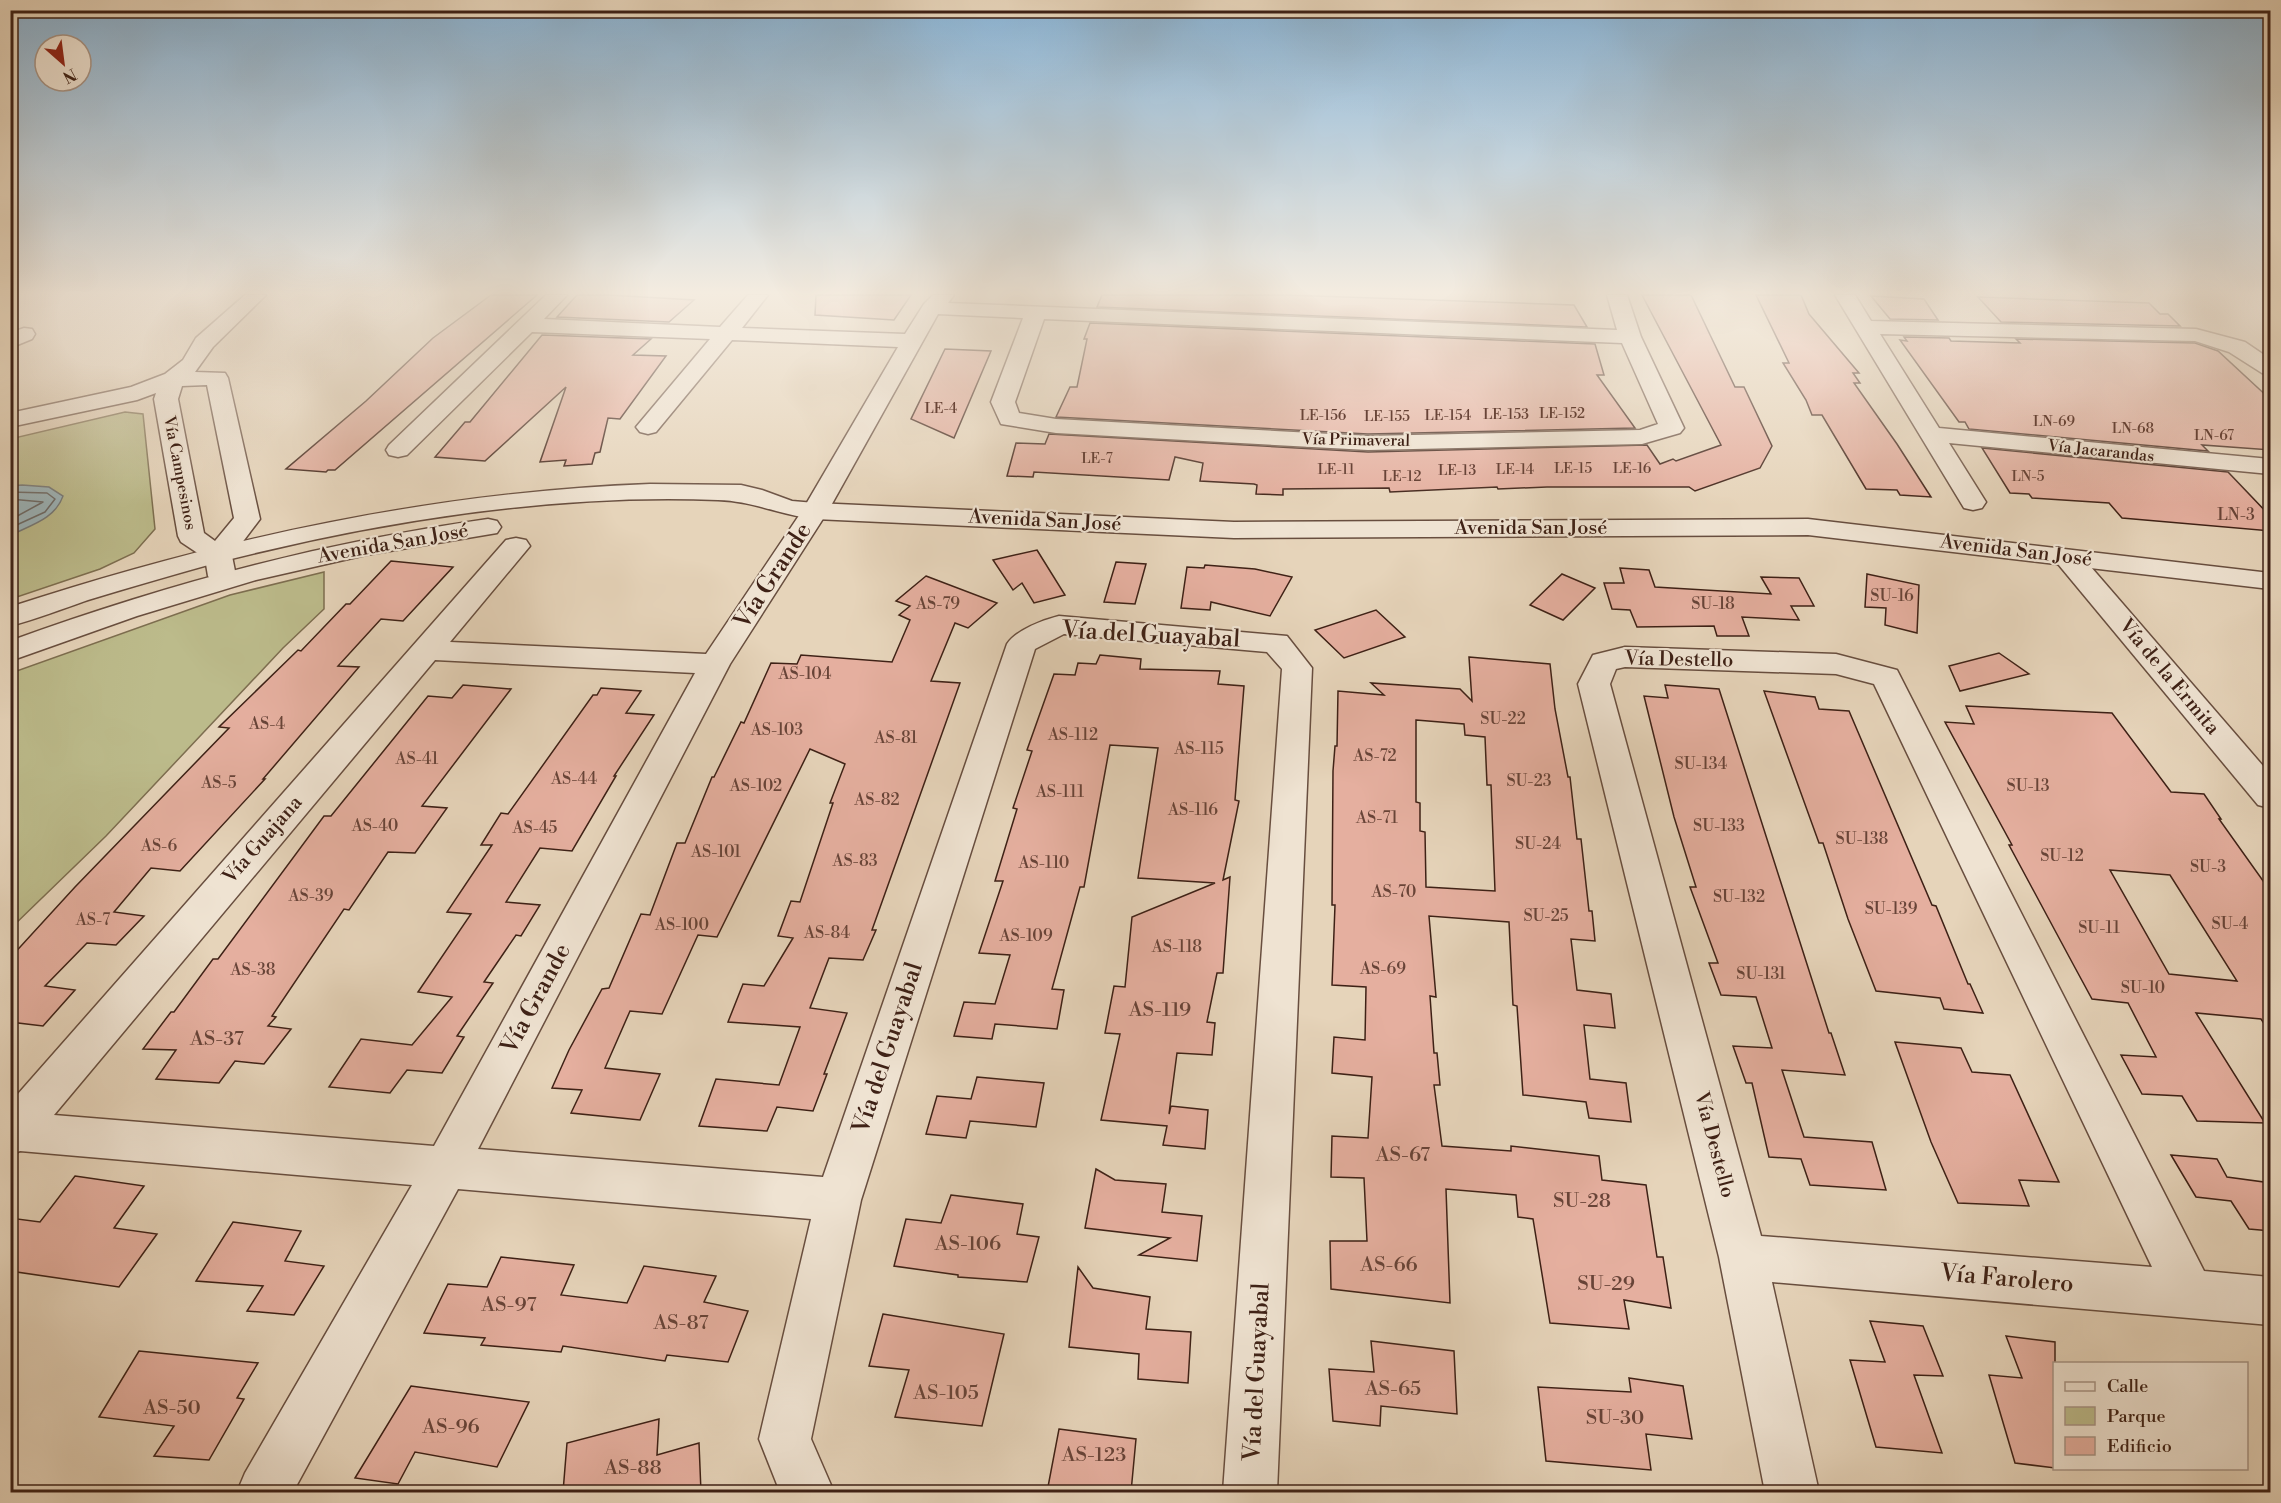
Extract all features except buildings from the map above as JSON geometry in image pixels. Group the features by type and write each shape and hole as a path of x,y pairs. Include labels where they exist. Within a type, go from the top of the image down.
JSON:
{"street":[{"path":"10,420 137,393 173,379 190,365"},
{"path":"398,450 485,365"},
{"path":"648,427 699,365"},
{"name":"Vía Grande","path":"264,1492 446,1167 715,664 802,510 896,365"},
{"name":"Vía Primaveral","path":"1016,365 1003,402 1009,419 1056,426 1368,442 1642,438 1672,428 1643,365"},
{"path":"1888,365 1973,502"},
{"path":"173,379 217,378 247,519 220,568"},
{"name":"Vía Campesinos","path":"173,379 166,399 191,536 220,568"},
{"name":"Vía Jacarandas","path":"1931,434 2271,467"},
{"name":"Avenida San José","path":"10,617 91,591 468,529 576,518 670,514 730,515 802,510 1234,530 1808,527 2271,581"},
{"name":"Vía Guajana","path":"12,1133 516,546"},
{"name":"Vía de la Ermita","path":"2068,558 2271,796"},
{"name":"Avenida San José","path":"10,652 104,618 220,568"},
{"name":"Vía del Guayabal","path":"807,1492 785,1439 838,1200 1022,644 1059,625 1276,643 1297,668 1250,1492"},
{"path":"427,650 715,664"},
{"name":"Vía Destello","path":"1792,1492 1743,1257 1594,684 1605,662 1625,657 1836,664 1886,677 2190,1295"},
{"path":"12,1133 838,1200"},
{"name":"Vía Farolero","path":"1743,1257 2271,1301"}],"green space":[{"path":"125,412 143,414 155,529 134,553 100,569 11,599 10,439"},
{"path":"324,572 324,609 283,648 106,836 11,928 11,673 230,595"}],"water":[{"path":"11,486 49,487 63,496 48,516 11,535"}]}
